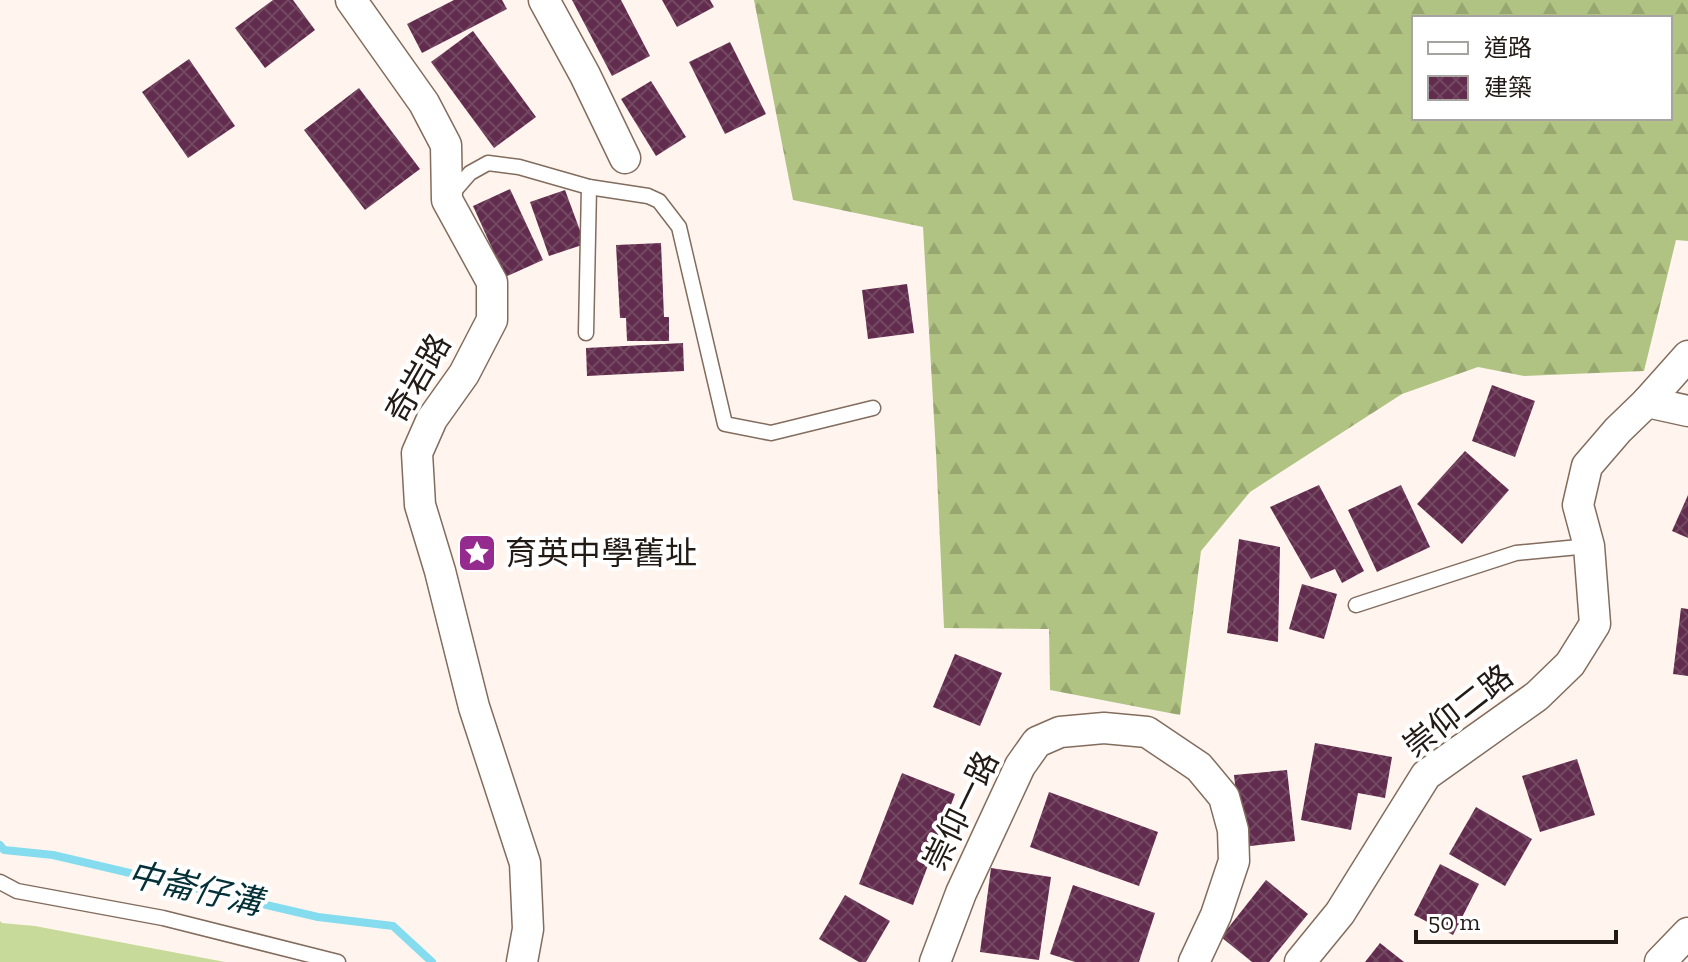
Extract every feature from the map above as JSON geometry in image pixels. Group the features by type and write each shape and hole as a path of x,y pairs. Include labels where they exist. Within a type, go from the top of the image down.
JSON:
{"street":[{"name":"奇岩路","path":"351,0 424,103 446,145 447,200 492,282 492,320 464,374 432,419 417,453 420,505 474,707 525,863 528,929 522,962"},
{"path":"544,0 625,158"},
{"name":"崇仰二路","path":"1300,962 1340,913 1426,775 1537,696 1570,664 1595,624 1589,546 1578,505 1587,466 1688,356"},
{"path":"1647,402 1688,411"},
{"name":"崇仰一路","path":"935,962 987,836 1020,766 1037,742 1060,732 1104,728 1147,732 1199,767 1224,797 1233,830 1234,861 1216,915 1194,962"},
{"path":"1660,962 1688,933"}],"lane":[{"path":"447,200 470,173 488,163 519,167 589,187 648,196 659,201 679,227 725,424 771,433 873,408"},
{"path":"586,333 589,187"},
{"path":"1356,605 1516,553 1589,546"},
{"path":"0,882 17,891 163,918 338,962"}],"green space":[{"path":"754,0 1688,0 1688,241 1676,240 1644,371 1524,376 1478,367 1402,394 1250,492 1201,551 1180,715 1050,690 1049,629 944,628 923,227 793,200"},
{"path":"0,921 2,923 35,926 225,962 0,962"}],"building":[{"path":"273,0 293,0 315,30 265,68 235,28"},
{"path":"454,0 502,0 507,9 422,53 407,24"},
{"path":"572,0 621,0 650,56 612,76"},
{"path":"662,0 710,0 714,7 677,27"},
{"path":"473,31 536,117 494,148 431,62"},
{"path":"730,42 766,114 725,134 689,62"},
{"path":"189,59 235,126 188,158 142,92"},
{"path":"651,81 686,137 656,156 621,99"},
{"path":"359,88 420,169 365,210 304,130"},
{"path":"510,189 543,260 505,277 473,206"},
{"path":"565,190 585,244 549,256 530,202"},
{"path":"661,243 664,317 669,317 669,341 627,341 626,318 620,318 616,245"},
{"path":"907,284 914,333 868,339 862,290"},
{"path":"683,343 684,371 587,376 586,348"},
{"path":"1492,385 1535,401 1515,457 1472,441"},
{"path":"1465,451 1509,490 1462,544 1417,504"},
{"path":"1319,485 1364,571 1342,583 1335,569 1311,579 1270,507"},
{"path":"1401,485 1430,547 1377,572 1348,510"},
{"path":"1688,495 1688,538 1672,531"},
{"path":"1239,539 1280,547 1278,642 1227,633"},
{"path":"1302,584 1337,594 1324,639 1289,629"},
{"path":"1681,608 1688,609 1688,676 1673,674"},
{"path":"955,654 1002,673 980,726 933,707"},
{"path":"1315,743 1392,757 1385,798 1358,793 1351,830 1301,820"},
{"path":"1577,759 1595,815 1540,832 1522,776"},
{"path":"1287,770 1295,841 1242,847 1234,775"},
{"path":"902,773 955,794 913,905 859,884"},
{"path":"1049,792 1158,832 1139,886 1030,847"},
{"path":"1476,807 1532,839 1505,886 1449,854"},
{"path":"1440,864 1479,884 1453,935 1414,915"},
{"path":"991,868 1051,877 1039,960 980,952"},
{"path":"1266,880 1308,914 1269,962 1252,962 1221,937"},
{"path":"1073,885 1155,913 1139,962 1075,962 1050,954"},
{"path":"845,895 890,921 866,962 859,962 819,939"},
{"path":"1380,943 1404,962 1365,962"}],"waterway":[{"name":"中崙仔溝","path":"0,845 4,850 53,855 318,917 393,926 432,962"}],"place":[{"name":"育英中學舊址","path":"477,553"}]}
